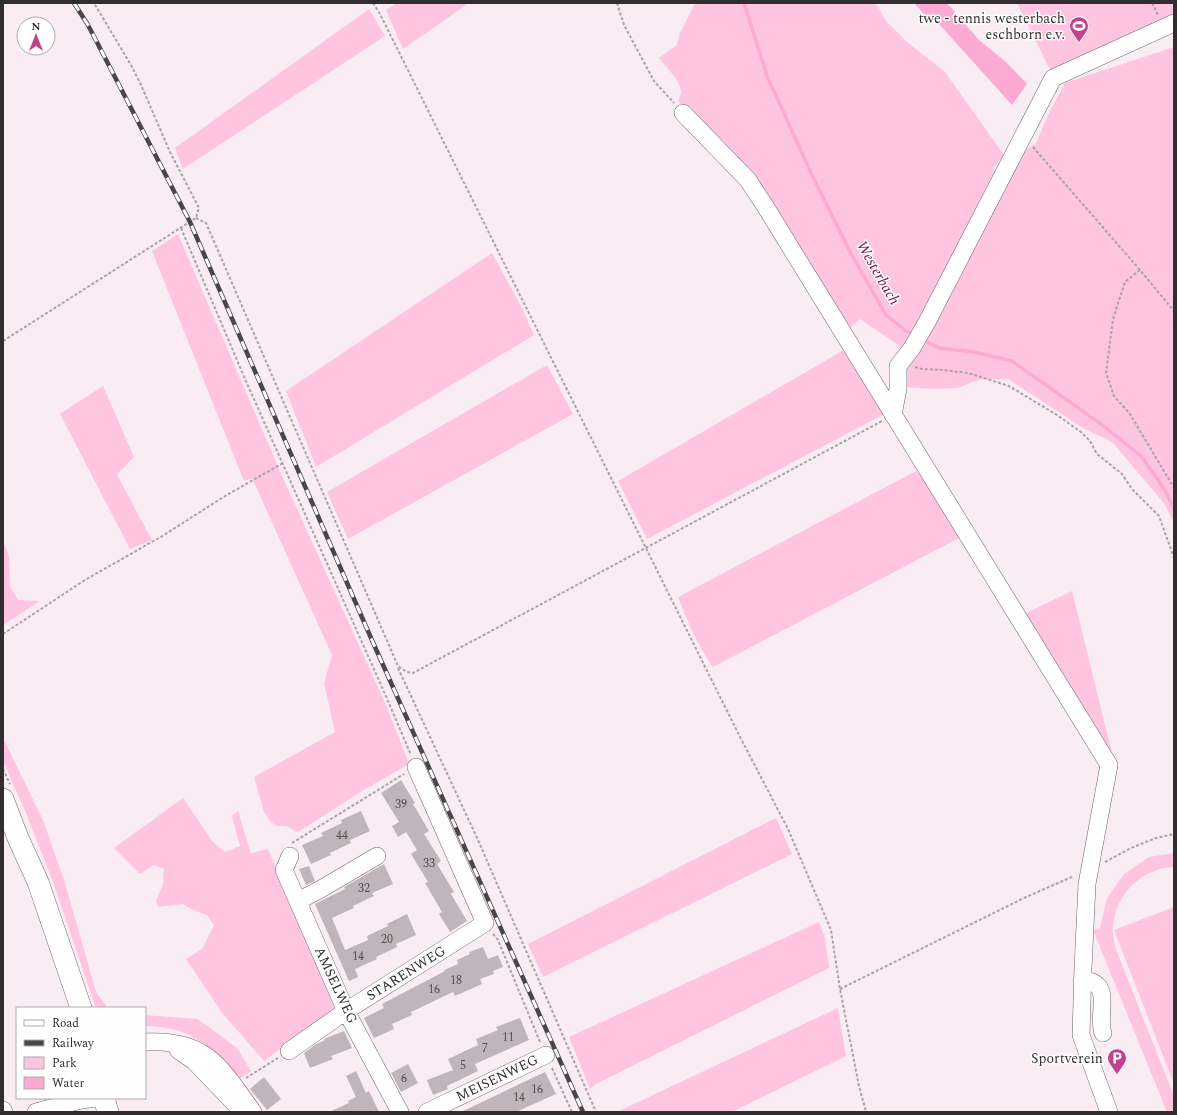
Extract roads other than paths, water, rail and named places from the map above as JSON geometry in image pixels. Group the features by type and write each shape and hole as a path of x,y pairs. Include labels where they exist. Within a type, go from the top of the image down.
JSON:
{"main road":[{"path":"3,799 18,838 38,882 80,1007"},
{"path":"104,1099 108,1112"}],"street":[{"path":"893,415 898,389 898,366 912,348 927,322 1053,78 1167,20"},
{"path":"684,113 748,180 1109,765 1087,884 1081,1035 1109,1112"},
{"name":"STARENWEG","path":"289,1051 346,1010 485,923 416,766"},
{"name":"AMSELWEG","path":"290,856 284,870 346,1010 400,1112"},
{"path":"298,901 377,856"},
{"path":"1083,974 1095,982 1103,994 1101,1023 1103,1033"},
{"path":"153,1042 184,1053 194,1061 243,1112"},
{"path":"153,1042 188,1046 210,1058 233,1083 252,1112"},
{"name":"MEISENWEG","path":"427,1112 546,1055"},
{"path":"39,1111 57,1099"},
{"path":"39,1111 89,1099"}],"water":[{"path":"914,3 947,3 979,40 1006,62 1027,84 1012,105 940,25 923,13"}],"waterway":[{"name":"Westerbach","path":"744,3 767,76 812,175 850,252 886,315 906,331 915,335"},
{"name":"Westerbach","path":"922,339 939,348 974,352 1012,361 1101,424 1141,456 1165,490 1174,509"}],"railway":[{"path":"74,3 88,25 190,222 371,638 583,1112"}],"place":[{"name":"twe - tennis westerbach eschborn e.v.","path":"1079,43"},
{"name":"Sportverein","path":"1117,1075"}]}
